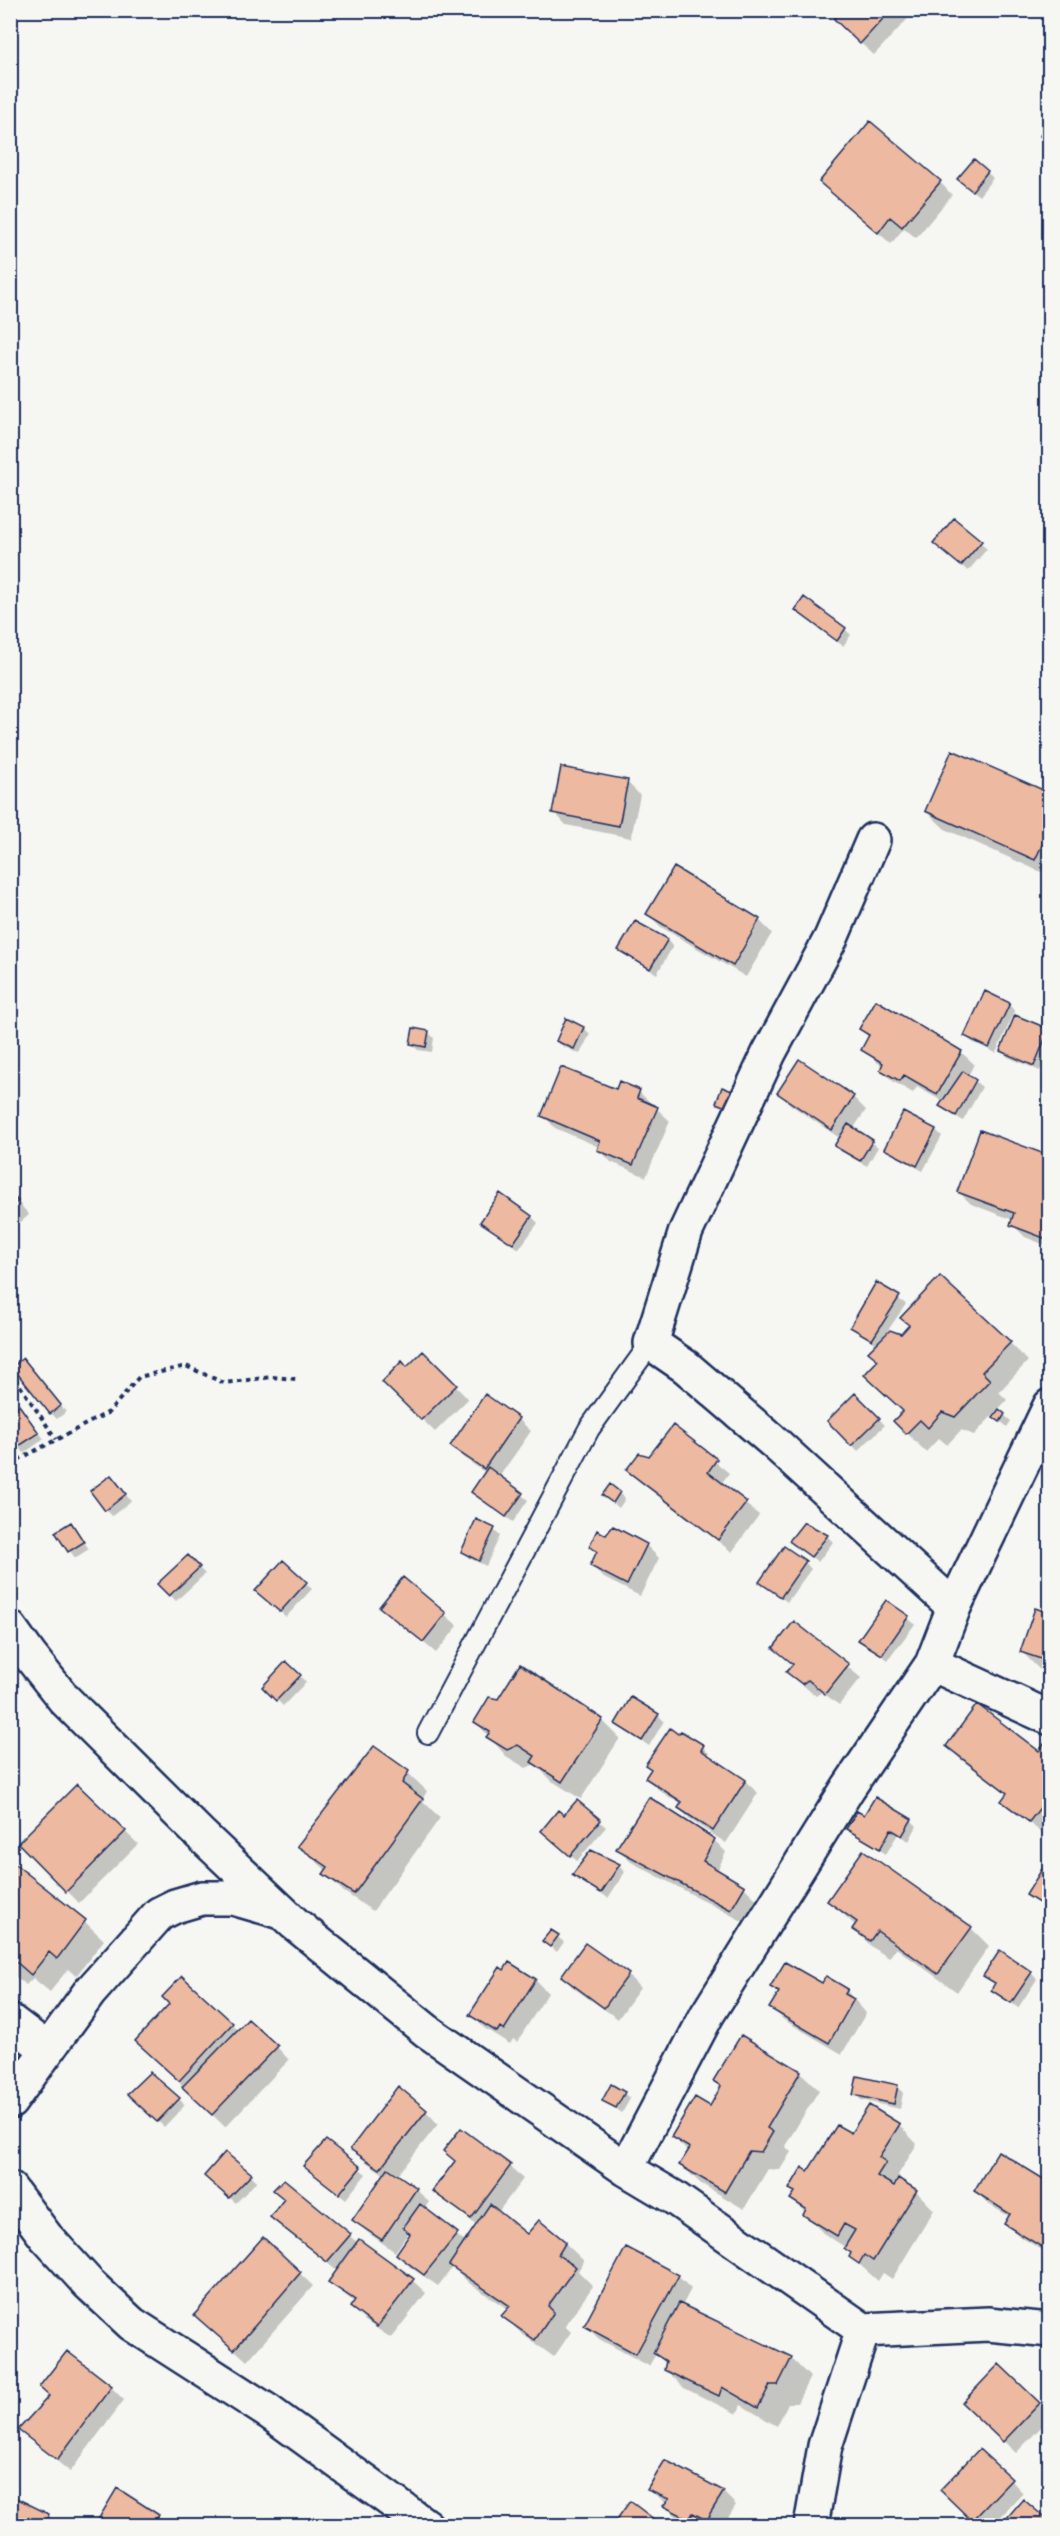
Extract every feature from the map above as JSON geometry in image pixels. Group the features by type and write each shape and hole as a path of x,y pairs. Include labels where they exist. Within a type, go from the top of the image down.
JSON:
{"street":[{"path":"873,840 831,938 769,1053 686,1231 651,1343 686,1367 776,1444 954,1607"},
{"path":"626,2169 707,2015 848,1788 932,1664 954,1607 1050,1406"},
{"path":"10,1628 64,1699 191,1826 294,1923"},
{"path":"932,1664 1050,1718"},
{"path":"10,2102 47,2049 119,1956 159,1914 175,1905 202,1898 233,1898 274,1908 427,2031 626,2169 674,2197 863,2330 988,2324 1050,2330"},
{"path":"10,2021 47,2049"},
{"path":"10,2189 46,2237 88,2283 132,2324 269,2412 426,2526"},
{"path":"812,2526 825,2446 863,2330"}],"lane":[{"path":"428,1733 589,1429 651,1343"}],"path":[{"path":"10,1464 109,1412 139,1377 186,1366 224,1383 272,1377 296,1379"},
{"path":"10,1371 56,1439"},
{"path":"10,1456 20,1458"}],"building":[{"path":"842,10 891,10 860,44 834,19"},
{"path":"1050,118 1050,141 1040,136"},
{"path":"870,121 941,181 902,227 890,217 878,233 819,182"},
{"path":"974,159 988,171 972,191 957,179"},
{"path":"954,518 982,541 961,566 933,543"},
{"path":"804,597 846,628 837,641 795,610"},
{"path":"952,750 1050,793 1050,828 1035,860 925,811"},
{"path":"561,767 628,780 619,826 552,813"},
{"path":"674,867 760,919 733,966 646,914"},
{"path":"635,921 668,939 650,969 618,950"},
{"path":"985,991 1010,1003 989,1048 964,1036"},
{"path":"876,1000 962,1051 937,1094 904,1075 900,1081 880,1070 883,1063 861,1050 869,1035 859,1029"},
{"path":"1015,1015 1049,1029 1034,1066 1000,1051"},
{"path":"566,1018 584,1027 574,1049 556,1041"},
{"path":"413,1028 429,1031 426,1047 410,1044"},
{"path":"799,1059 854,1096 832,1130 777,1093"},
{"path":"561,1067 616,1089 619,1081 640,1090 637,1098 658,1107 633,1165 597,1150 600,1141 541,1116"},
{"path":"963,1071 976,1080 956,1116 939,1106"},
{"path":"722,1087 732,1091 726,1107 716,1103"},
{"path":"903,1112 936,1129 917,1166 884,1149"},
{"path":"848,1124 873,1140 860,1161 834,1146"},
{"path":"980,1130 1050,1156 1049,1240 1010,1225 1014,1213 957,1192"},
{"path":"10,1193 18,1201 10,1207"},
{"path":"500,1193 532,1216 513,1244 480,1222"},
{"path":"940,1276 1011,1342 982,1372 990,1380 955,1417 942,1412 928,1428 920,1420 906,1434 893,1421 903,1411 864,1375 878,1360 868,1352 890,1330 901,1334 909,1325 900,1318"},
{"path":"876,1282 900,1296 872,1340 850,1327"},
{"path":"423,1351 457,1385 421,1420 382,1382 402,1361 407,1367"},
{"path":"23,1358 61,1405 50,1414 12,1367"},
{"path":"855,1393 880,1418 851,1446 827,1421"},
{"path":"485,1394 519,1418 484,1469 450,1446"},
{"path":"19,1405 39,1433 16,1448 10,1440 10,1411"},
{"path":"999,1409 1005,1414 1000,1422 993,1417"},
{"path":"673,1425 717,1459 708,1472 747,1502 718,1540 626,1470 639,1453 649,1456"},
{"path":"488,1467 523,1493 506,1517 471,1492"},
{"path":"111,1475 126,1494 105,1511 90,1491"},
{"path":"610,1484 620,1492 613,1503 602,1495"},
{"path":"476,1519 495,1528 479,1561 461,1552"},
{"path":"71,1522 84,1542 68,1552 55,1532"},
{"path":"804,1522 828,1535 811,1557 789,1541"},
{"path":"613,1526 647,1544 627,1585 590,1566 597,1551 589,1547 597,1530 606,1535"},
{"path":"784,1546 806,1561 781,1597 759,1582"},
{"path":"188,1555 200,1567 169,1596 157,1584"},
{"path":"283,1560 307,1582 280,1612 255,1591"},
{"path":"403,1577 446,1613 423,1642 379,1607"},
{"path":"886,1600 909,1616 882,1655 858,1640"},
{"path":"1035,1608 1050,1613 1050,1662 1020,1652"},
{"path":"794,1621 849,1664 825,1694 808,1680 802,1684 786,1672 793,1664 773,1648"},
{"path":"286,1661 301,1675 276,1701 262,1687"},
{"path":"520,1664 603,1719 562,1782 531,1762 535,1756 518,1745 507,1750 486,1737 490,1732 474,1722 489,1697 498,1699"},
{"path":"631,1697 659,1714 642,1741 615,1724"},
{"path":"977,1704 1039,1751 1044,1744 1050,1748 1050,1795 1029,1822 1001,1801 1007,1793 946,1746"},
{"path":"670,1728 678,1734 681,1731 704,1745 701,1750 746,1780 713,1831 678,1808 682,1802 645,1778 651,1769 645,1765"},
{"path":"374,1746 409,1771 402,1783 423,1799 354,1894 323,1874 328,1867 297,1846"},
{"path":"77,1784 126,1831 66,1892 18,1843"},
{"path":"649,1797 715,1839 703,1861 745,1886 731,1910 616,1849"},
{"path":"875,1797 912,1819 902,1836 891,1829 880,1849 846,1829 857,1811 864,1815"},
{"path":"577,1800 601,1820 570,1856 541,1831 558,1810 564,1815"},
{"path":"591,1850 620,1864 601,1893 572,1875"},
{"path":"863,1850 972,1927 938,1974 877,1931 870,1941 852,1929 857,1922 827,1901"},
{"path":"10,1860 86,1920 57,1959 49,1952 31,1975 14,1960 10,1964"},
{"path":"1042,1869 1050,1874 1050,1910 1026,1895"},
{"path":"551,1930 559,1935 550,1947 542,1941"},
{"path":"585,1943 629,1974 604,2008 561,1976"},
{"path":"1000,1950 1032,1972 1011,2003 991,1990 995,1983 983,1976"},
{"path":"509,1962 536,1979 504,2030 500,2027 497,2032 469,2015 500,1967 504,1970"},
{"path":"785,1962 822,1983 826,1976 848,1989 845,1994 854,1999 829,2043 769,2008 779,1992 770,1987"},
{"path":"182,1976 233,2023 179,2081 135,2041 169,2004 162,1997"},
{"path":"248,2019 278,2046 212,2115 182,2087"},
{"path":"741,2035 801,2071 767,2128 773,2132 761,2152 749,2151 725,2192 679,2165 690,2148 671,2137 695,2097 710,2106 721,2086 713,2081"},
{"path":"150,2072 180,2098 157,2122 127,2094"},
{"path":"857,2076 898,2085 894,2104 853,2095"},
{"path":"611,2084 625,2092 616,2108 602,2101"},
{"path":"398,2086 427,2110 380,2169 350,2149"},
{"path":"869,2105 900,2124 879,2157 886,2162 877,2176 894,2186 898,2178 917,2190 873,2261 864,2255 859,2264 849,2257 851,2253 844,2248 855,2230 844,2224 837,2236 803,2215 806,2209 790,2199 795,2192 789,2189 802,2167 808,2171 837,2125 851,2133"},
{"path":"461,2128 511,2165 471,2219 432,2191 455,2161 443,2151"},
{"path":"326,2140 361,2167 339,2194 303,2166"},
{"path":"998,2151 1050,2183 1050,2252 1004,2224 1010,2214 974,2191"},
{"path":"225,2152 252,2174 229,2198 204,2176"},
{"path":"388,2168 417,2188 382,2240 352,2220"},
{"path":"284,2179 351,2234 327,2262 270,2217 284,2199 273,2190"},
{"path":"420,2204 458,2233 424,2275 396,2254 410,2234 403,2228"},
{"path":"490,2204 527,2234 539,2220 566,2242 558,2255 576,2267 548,2306 554,2312 535,2340 501,2316 510,2306 449,2265"},
{"path":"263,2237 301,2272 234,2350 194,2315"},
{"path":"359,2239 414,2279 377,2327 350,2307 355,2300 328,2282"},
{"path":"626,2247 679,2275 636,2354 584,2326"},
{"path":"679,2303 792,2357 778,2385 770,2385 758,2408 722,2387 719,2396 664,2370 666,2361 653,2353"},
{"path":"67,2351 112,2386 57,2460 18,2430 49,2396 39,2387"},
{"path":"999,2364 1040,2403 1003,2442 962,2403"},
{"path":"979,2449 1012,2479 972,2521 940,2490"},
{"path":"665,2460 724,2491 706,2520 693,2513 689,2519 663,2506 669,2499 647,2490"},
{"path":"117,2488 159,2515 152,2526 100,2526 96,2523"},
{"path":"10,2495 49,2514 44,2526 10,2526"},
{"path":"1023,2499 1050,2522 1050,2526 1000,2526"},
{"path":"630,2501 663,2526 612,2526"}]}
